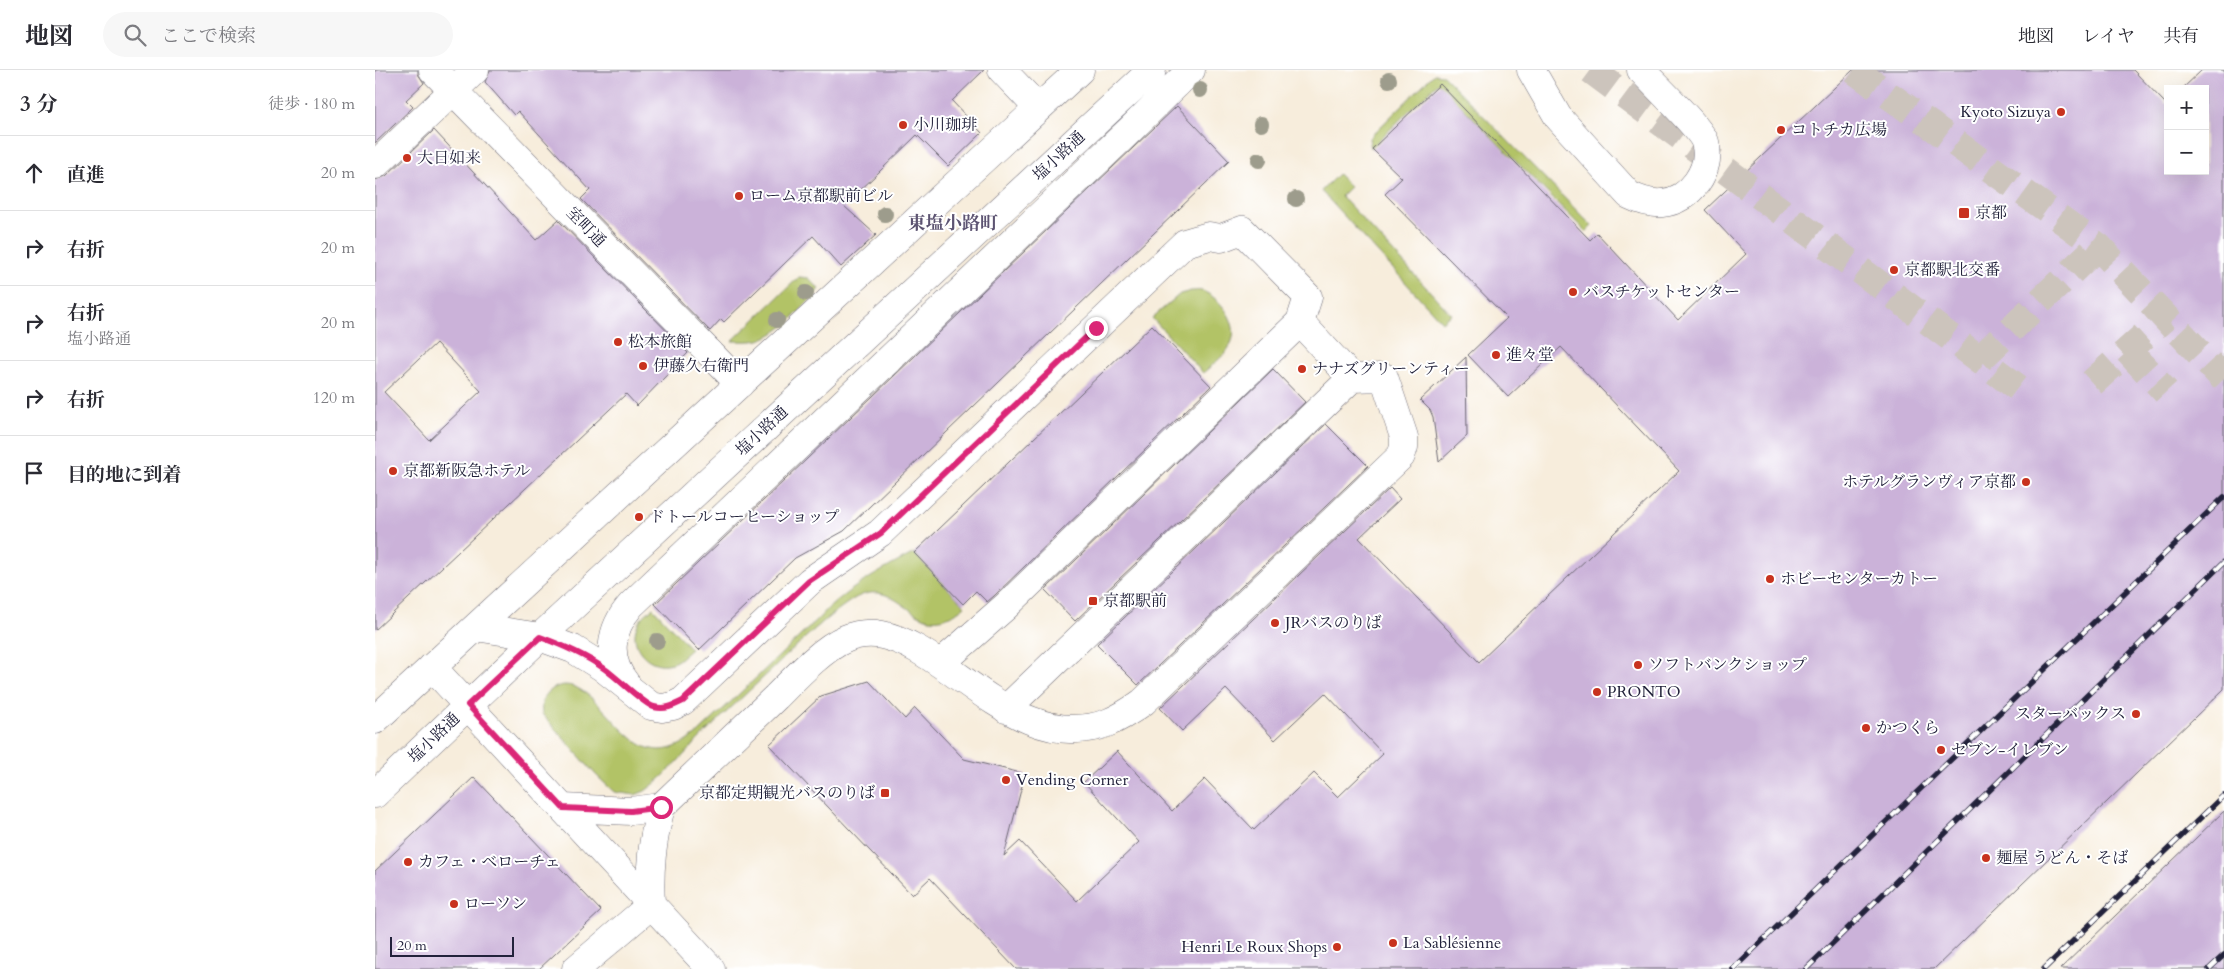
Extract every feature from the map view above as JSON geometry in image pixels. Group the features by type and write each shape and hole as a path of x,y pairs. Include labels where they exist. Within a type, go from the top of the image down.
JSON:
{"street":[{"name":"室町通","path":"433,70 740,384"},
{"path":"375,165 475,70"},
{"path":"1002,70 1038,108"},
{"path":"375,720 1080,70"},
{"name":"塩小路通","path":"375,794 540,637 1152,70"},
{"path":"630,688 621,678 615,666 612,652 616,626 636,600 1191,70"},
{"path":"1531,70 1558,117 1629,195 1645,202 1662,203 1679,198 1693,188 1702,174 1706,158 1704,140 1641,70"},
{"path":"476,627 540,637 573,650 602,666 651,706 662,708 673,706 683,701 809,581 881,533 1185,243 1209,236 1221,238 1242,230 1308,297 1300,322 1005,607 941,663"},
{"path":"1300,322 1352,378"},
{"path":"651,905 649,865 654,833 661,807 799,674 832,646 844,639 857,635 884,634 897,638 941,663 1006,709 1031,722 1044,726 1065,729 1087,728 1107,723 1126,714 1154,693 1401,456 1404,447 1404,437 1384,377 1352,378 1006,709"},
{"path":"644,541 724,516"},
{"path":"432,667 711,969"},
{"path":"563,808 631,811 661,807"},
{"path":"576,969 651,905"}],"green space":[{"path":"1434,74 1443,75 1592,226 1586,232 1438,83 1371,148 1369,138"},
{"path":"1338,174 1350,187 1341,196 1451,314 1442,322 1321,191"},
{"path":"799,277 809,278 819,289 792,318 767,337 759,340 732,341"},
{"path":"1202,291 1215,299 1226,312 1233,326 1230,346 1203,373 1152,318 1180,294"},
{"path":"914,553 965,606 947,617 932,619 919,615 883,594 869,593 852,600 804,639 709,729 666,773 645,791 635,795 614,792 596,775 542,714 543,700 551,690 564,685 577,688 589,696 639,744 658,750 677,746 698,733 839,599 863,582"},
{"path":"653,608 691,649 680,659 672,663 656,663 649,660 638,649 635,634 638,623"}],"building":[{"path":"375,70 418,70 418,74 424,83 406,100 413,107 375,143"},
{"path":"490,70 984,70 952,101 982,133 948,166 917,135 844,206 876,235 841,267 813,236 724,322 721,319 710,331 581,199 590,190 518,111 514,115 485,82"},
{"path":"1853,70 2133,70 2164,102 2164,175 2209,175 2209,85 2186,85 2202,70 2224,70 2224,689 1934,969 1016,969 930,878 912,895 769,745 821,696 869,681 905,719 915,708 964,759 1025,774 1004,856 1020,841 1077,901 1139,842 1084,782 1117,751 1172,811 1205,779 1254,830 1314,773 1338,797 1383,754 1325,693 1275,740 1226,689 1182,731 1160,708 1390,488 1400,499 1359,538 1479,662 1679,471 1561,347 1508,397 1468,355 1507,318 1385,194 1402,178 1372,149 1440,84 1590,240 1597,233 1678,320 1746,254 1705,210"},
{"path":"1177,106 1229,161 844,531 795,558 699,650 655,604"},
{"path":"434,130 536,240 558,220 688,353 637,406 626,394 375,630 375,180 386,176","holes":["436,343 481,391 429,440 384,392"]},
{"path":"1152,325 1211,386 994,596 987,602 976,591 963,604 914,553"},
{"path":"1466,357 1467,436 1439,462 1433,417 1430,410 1420,400"},
{"path":"1273,369 1305,402 1075,621 1045,590"},
{"path":"1326,424 1368,466 1138,685 1097,644"},
{"path":"474,777 601,911 539,969 375,969 375,871"},
{"path":"2224,811 2224,969 2060,969"}],"tunnel":[{"path":"1591,70 2025,393"},
{"path":"1854,70 2098,246 2224,379"},
{"path":"1980,359 2098,246"},
{"path":"2092,383 2165,317"},
{"path":"2128,351 2166,392"}],"railway":[{"path":"1733,969 2224,497"},
{"path":"1806,969 2224,562"},
{"path":"2044,969 2224,795"},
{"path":"2209,969 2224,955"}],"place":[{"name":"Kyoto Sizuya","path":"2061,112"},
{"name":"小川珈琲","path":"903,125"},
{"name":"コトチカ広場","path":"1781,130"},
{"name":"大日如来","path":"407,158"},
{"name":"ローム京都駅前ビル","path":"739,196"},
{"name":"京都","path":"1964,213"},
{"name":"京都駅北交番","path":"1894,270"},
{"name":"バスチケットセンター","path":"1573,292"},
{"name":"松本旅館","path":"618,342"},
{"name":"進々堂","path":"1496,355"},
{"name":"伊藤久右衛門","path":"643,366"},
{"name":"ナナズグリーンティー","path":"1302,369"},
{"name":"京都新阪急ホテル","path":"393,471"},
{"name":"ホテルグランヴィア京都","path":"2026,482"},
{"name":"ドトールコーヒーショップ","path":"639,517"},
{"name":"ホビーセンターカトー","path":"1770,579"},
{"name":"京都駅前","path":"1093,601"},
{"name":"JRバスのりば","path":"1275,623"},
{"name":"ソフトバンクショップ","path":"1638,665"},
{"name":"PRONTO","path":"1597,692"},
{"name":"スターバックス","path":"2136,714"},
{"name":"かつくら","path":"1866,728"},
{"name":"セブン-イレブン","path":"1941,750"},
{"name":"Vending Corner","path":"1006,780"},
{"name":"京都定期観光バスのりば","path":"885,793"},
{"name":"麺屋 うどん・そば","path":"1986,858"},
{"name":"カフェ・ベローチェ","path":"408,862"},
{"name":"ローソン","path":"454,904"},
{"name":"La Sablésienne","path":"1393,943"},
{"name":"Henri Le Roux Shops","path":"1337,947"}],"district":[{"name":"東塩小路町","path":"953,223"}],"route":[{"path":"661,807 631,811 587,811 563,808 468,705 540,637 573,650 602,666 651,706 662,708 673,706 683,701 809,581 881,533 1096,328"}]}
